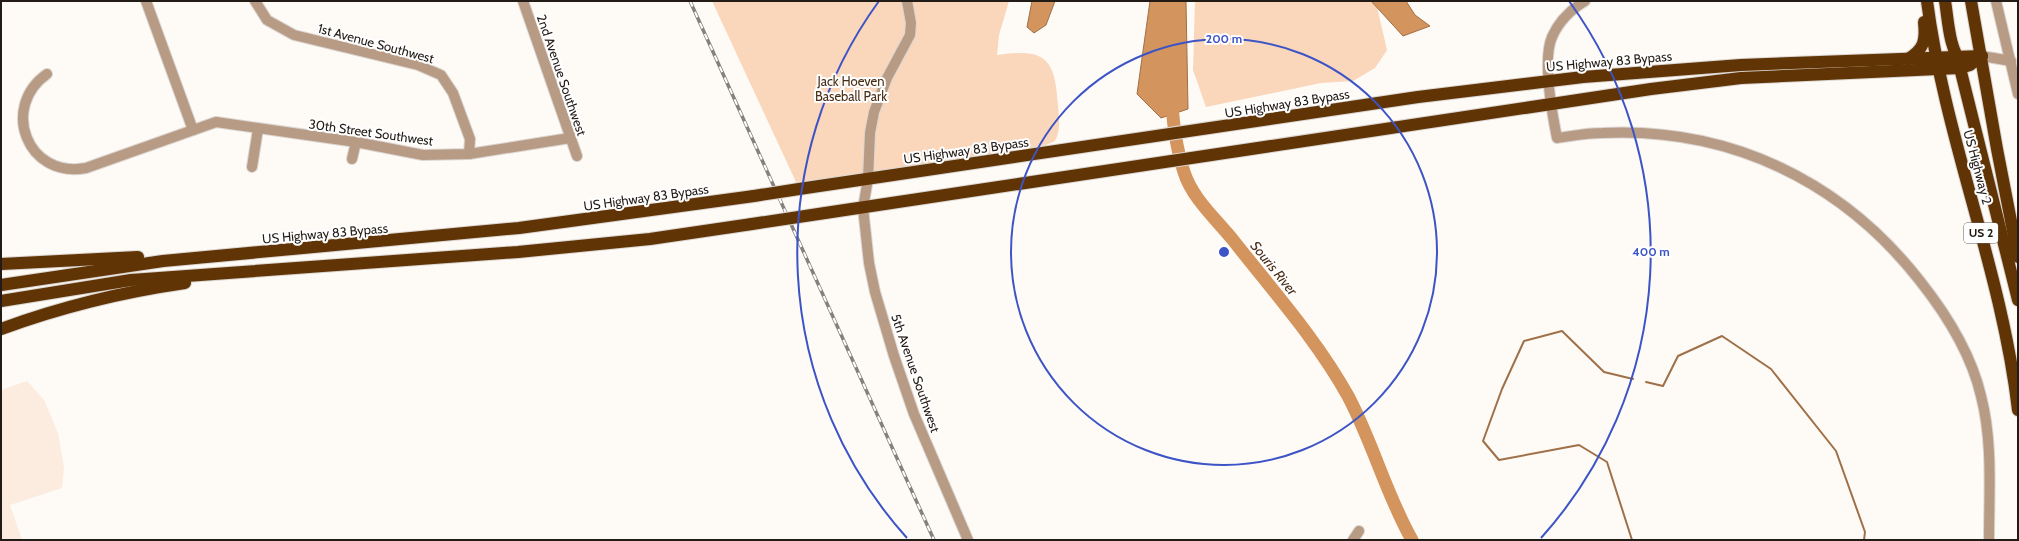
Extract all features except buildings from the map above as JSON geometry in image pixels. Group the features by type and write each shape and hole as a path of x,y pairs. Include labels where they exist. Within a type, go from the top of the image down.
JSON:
{"highway":[{"path":"1908,60 1922,47 1924,38 1921,1"},
{"name":"US Highway 2","path":"1927,1 1954,61 1940,70 1945,98 2004,329 2018,410"},
{"path":"1945,1 1954,61 2018,300"},
{"name":"US Highway 2","path":"1971,1 2018,257"},
{"path":"1,301 131,280 231,272 430,260 650,240 1651,89 1741,78 1940,70 1954,61 1982,56"},
{"name":"US Highway 83 Bypass","path":"1,285 163,261 519,228 754,196 1418,97 1550,80 1741,64 1908,60 1954,61"},
{"path":"1,264 148,256 163,261"},
{"path":"1,329 92,300 132,291 212,278 231,272"}],"street":[{"path":"146,1 193,130"},
{"name":"1st Avenue Southwest","path":"255,1 267,20 294,35 418,66 441,75 453,93 470,138 469,154"},
{"name":"2nd Avenue Southwest","path":"523,1 577,156"},
{"path":"862,208 868,179 870,133 874,112 887,78 910,36 911,23 906,1"},
{"path":"1585,1 1564,17 1552,38 1548,58 1557,138 1602,133 1649,134 1686,138 1727,148 1766,161 1801,177 1833,197 1870,226 1908,265 1942,308 1957,334 1972,368 1981,395 1987,426 1989,469 1989,540"},
{"path":"1996,1 2018,94"},
{"path":"1982,56 2011,61"},
{"name":"30th Street Southwest","path":"47,74 36,80 27,90 22,100 18,120 22,136 30,149 45,162 57,168 73,170 86,168 216,122 356,142 423,155 469,154 570,138"},
{"path":"252,167 258,129"},
{"path":"352,159 356,142"},
{"name":"5th Avenue Southwest","path":"862,208 875,292 894,356 914,414 968,540"}],"shaded area":[{"path":"1032,1 1055,1 1046,25 1034,33 1027,27"},
{"path":"1150,1 1186,1 1188,109 1161,118 1137,94"},
{"path":"1371,1 1406,1 1415,15 1430,26 1403,36"},
{"path":"27,381 44,400 58,433 64,468 62,488 10,505 22,540 1,540 1,390"}],"green space":[{"name":"Jack Hoeven Baseball Park","path":"712,1 1009,1 999,35 997,55 1027,53 1037,55 1045,60 1054,77 1057,90 1059,124 1057,137 1055,141 1046,145 879,173 796,182"},
{"path":"1195,1 1373,1 1377,7 1387,50 1375,68 1353,81 1321,83 1206,107 1193,70"}],"waterway":[{"name":"Souris River","path":"1172,97 1177,145 1188,182 1205,208 1233,240 1309,335 1336,375 1357,414 1395,505 1412,540"},
{"path":"1632,540 1607,462 1579,445 1499,460 1483,441 1502,389 1524,341 1562,331 1604,372 1633,379"},
{"path":"1646,382 1663,386 1678,356 1722,336 1771,369 1836,451 1865,532 1864,540"}],"railway":[{"path":"690,1 934,540"}]}
